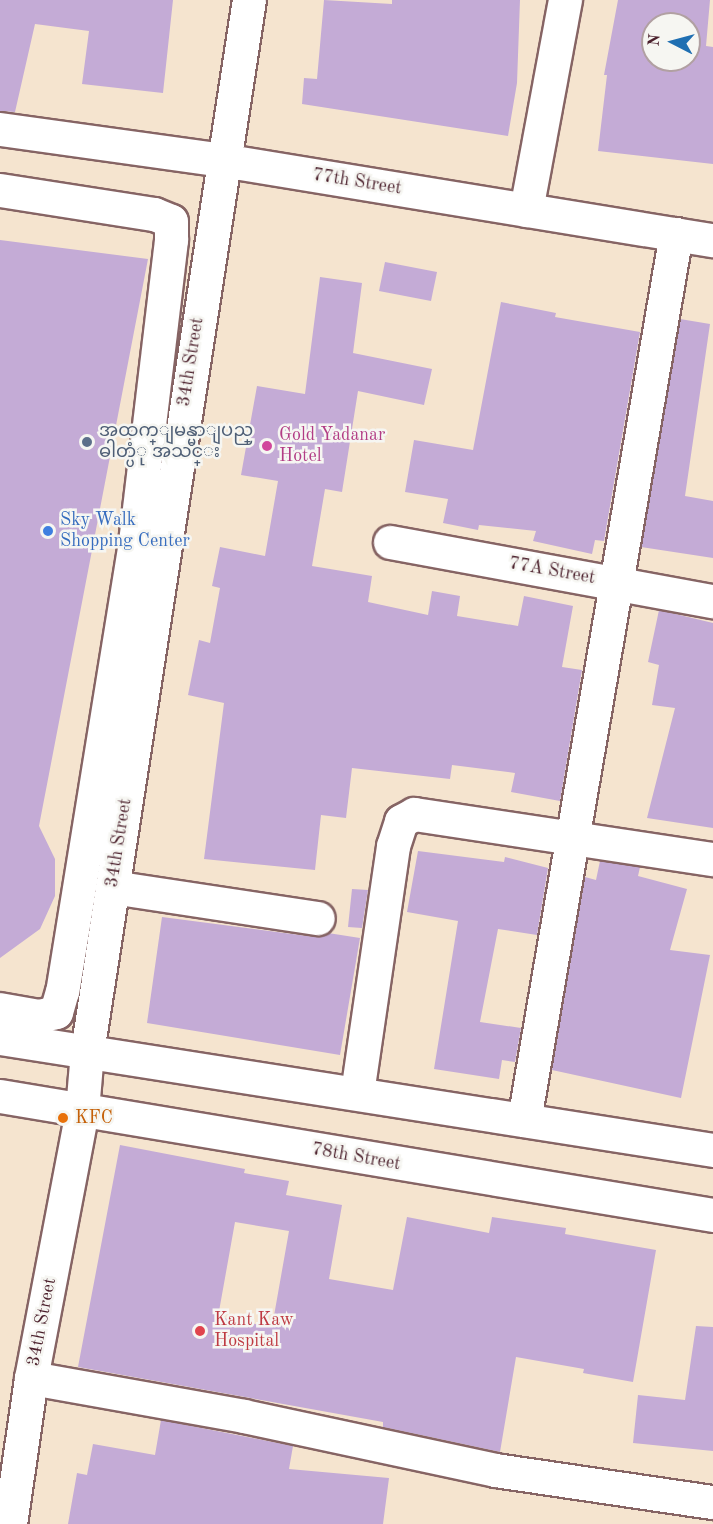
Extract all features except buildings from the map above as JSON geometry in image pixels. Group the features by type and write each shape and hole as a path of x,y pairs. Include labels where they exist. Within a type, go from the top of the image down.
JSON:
{"street":[{"name":"34th Street","path":"10,1524 31,1378 82,1110 87,1052 222,160 249,0"},
{"path":"526,210 565,0"},
{"name":"77th Street","path":"0,129 222,160 713,240"},
{"path":"0,190 154,214 171,221 135,542 62,991 56,1012 38,1016 0,1010"},
{"path":"524,1120 676,234"},
{"path":"135,542 161,564"},
{"name":"77A Street","path":"390,542 713,601"},
{"path":"357,1094 393,846 401,821 414,814 573,836 713,859"},
{"path":"112,887 318,918"},
{"path":"0,1038 713,1150"},
{"name":"78th Street","path":"0,1096 713,1215"},
{"path":"31,1378 244,1416 495,1470 713,1502"}],"place":[{"name":"အထက္ျမန္မာျပည္ ဓါတ္ပံု အသင္း","path":"87,442"},
{"name":"Gold Yadanar Hotel","path":"267,446"},
{"name":"Sky Walk Shopping Center","path":"48,531"},
{"name":"KFC","path":"63,1118"},
{"name":"Kant Kaw Hospital","path":"200,1331"}]}
